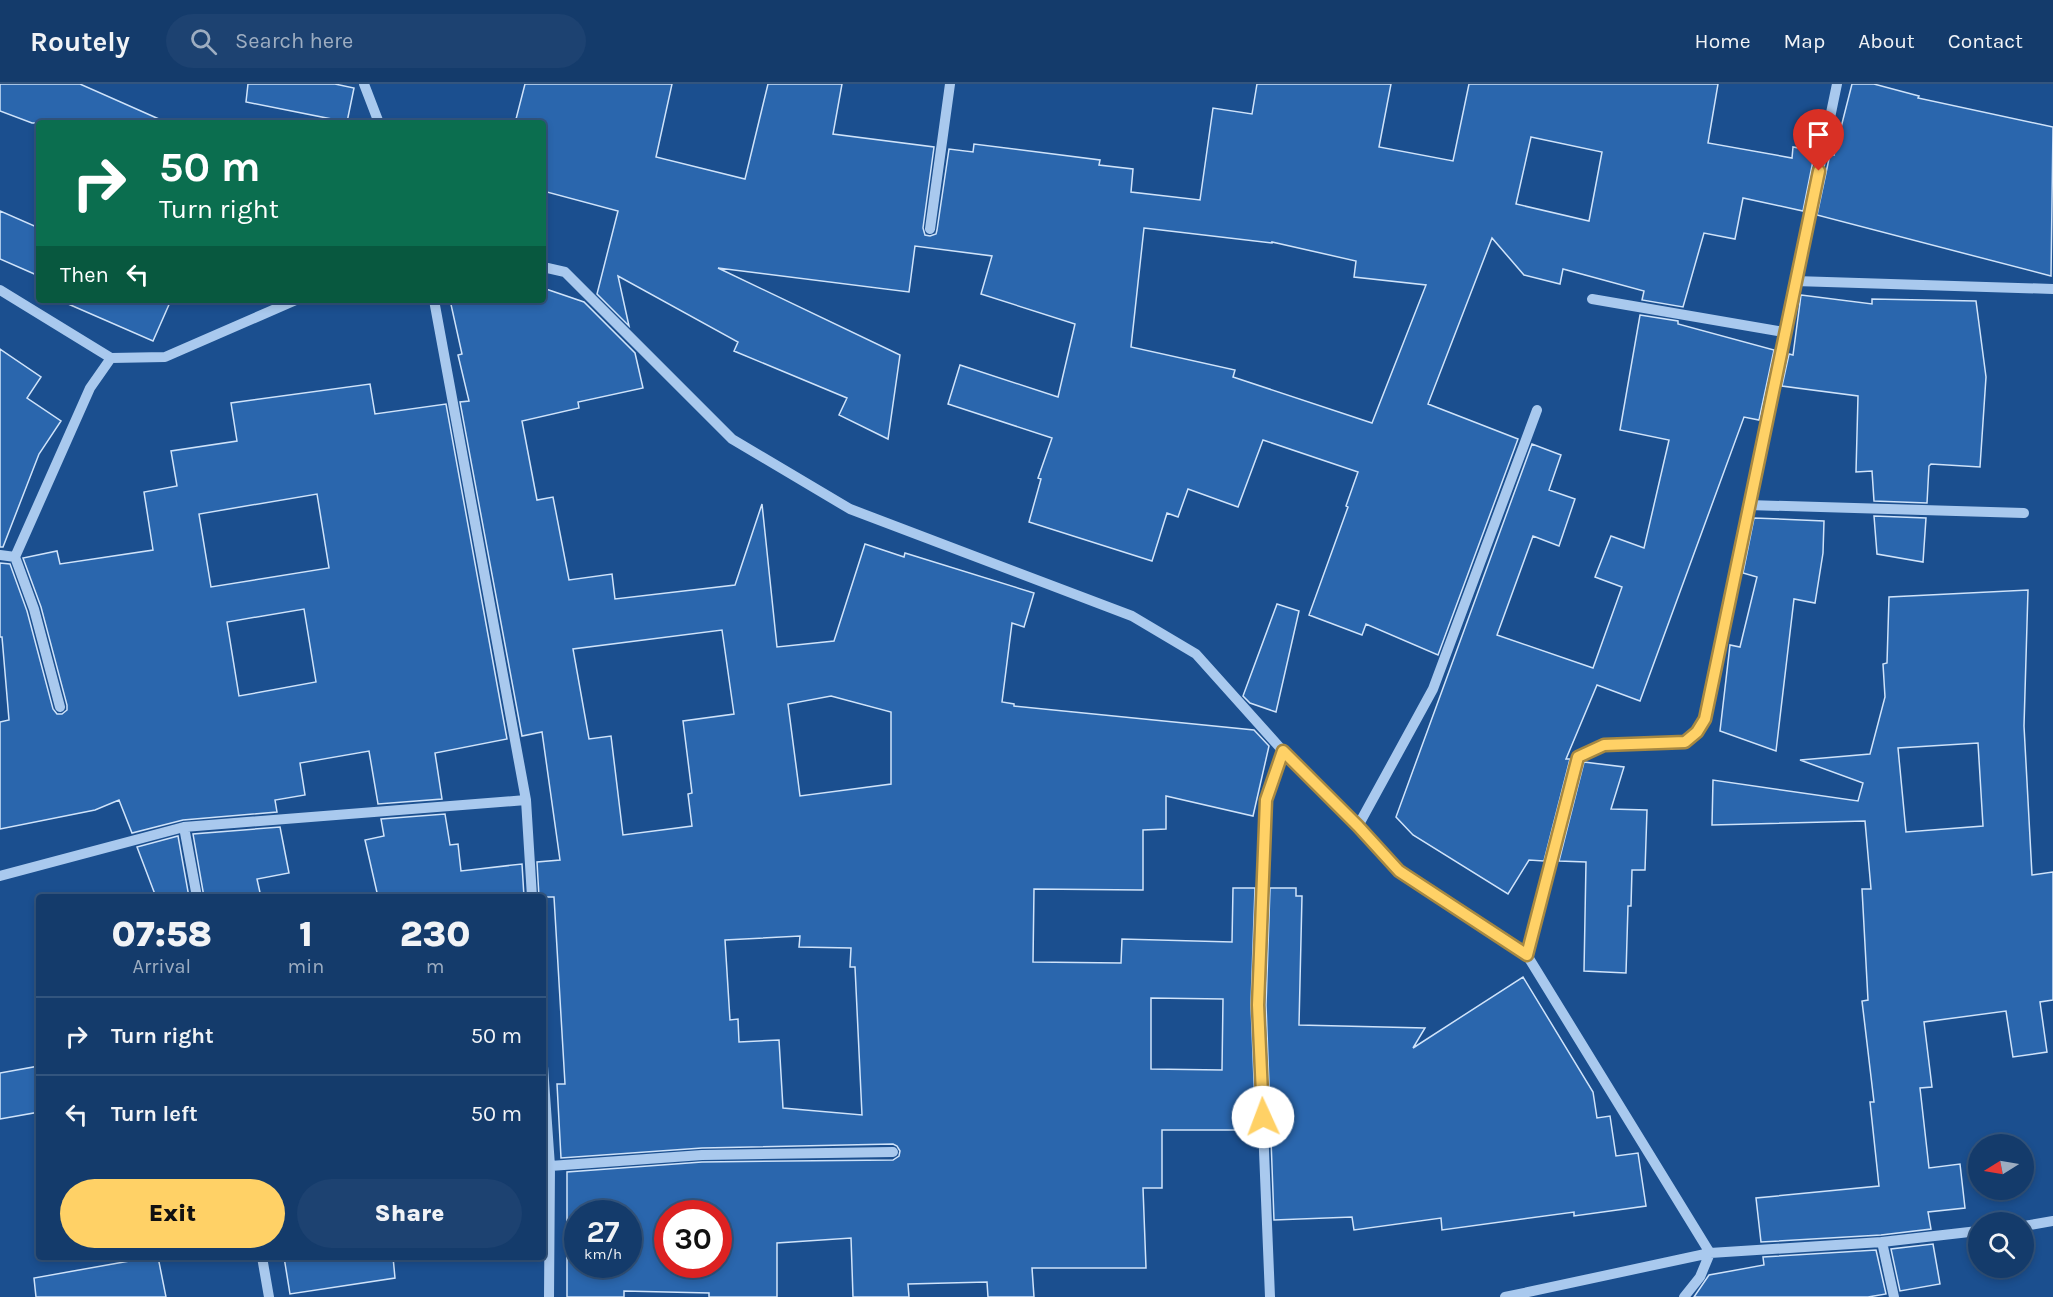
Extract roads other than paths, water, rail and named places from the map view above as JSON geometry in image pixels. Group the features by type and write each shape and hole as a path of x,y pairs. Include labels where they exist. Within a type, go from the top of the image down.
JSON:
{"street":[{"path":"364,84 378,120"},
{"path":"930,229 950,84"},
{"path":"1527,955 1578,757 1604,745 1685,742 1697,732 1705,719 1837,84"},
{"path":"546,268 565,272 732,440 850,509 1132,616 1197,654 1283,751 1399,871 1527,955 1710,1253"},
{"path":"1795,281 2053,289"},
{"path":"0,290 111,358 165,357 289,303"},
{"path":"1592,299 1784,332"},
{"path":"435,303 526,800 532,894"},
{"path":"60,707 34,609 15,557 90,388 111,358"},
{"path":"1358,826 1433,689 1537,410"},
{"path":"1748,505 2024,513"},
{"path":"0,555 15,557"},
{"path":"1270,1297 1258,1005 1266,800 1283,751"},
{"path":"0,876 184,827 526,800"},
{"path":"184,827 196,894"},
{"path":"546,1109 550,1166 549,1297"},
{"path":"550,1166 702,1155 893,1152"},
{"path":"2034,1224 2053,1221"},
{"path":"1505,1297 1710,1253 1882,1242 1968,1232"},
{"path":"1882,1242 1894,1297"},
{"path":"1684,1297 1700,1277 1710,1253"},
{"path":"263,1260 269,1297"}]}
